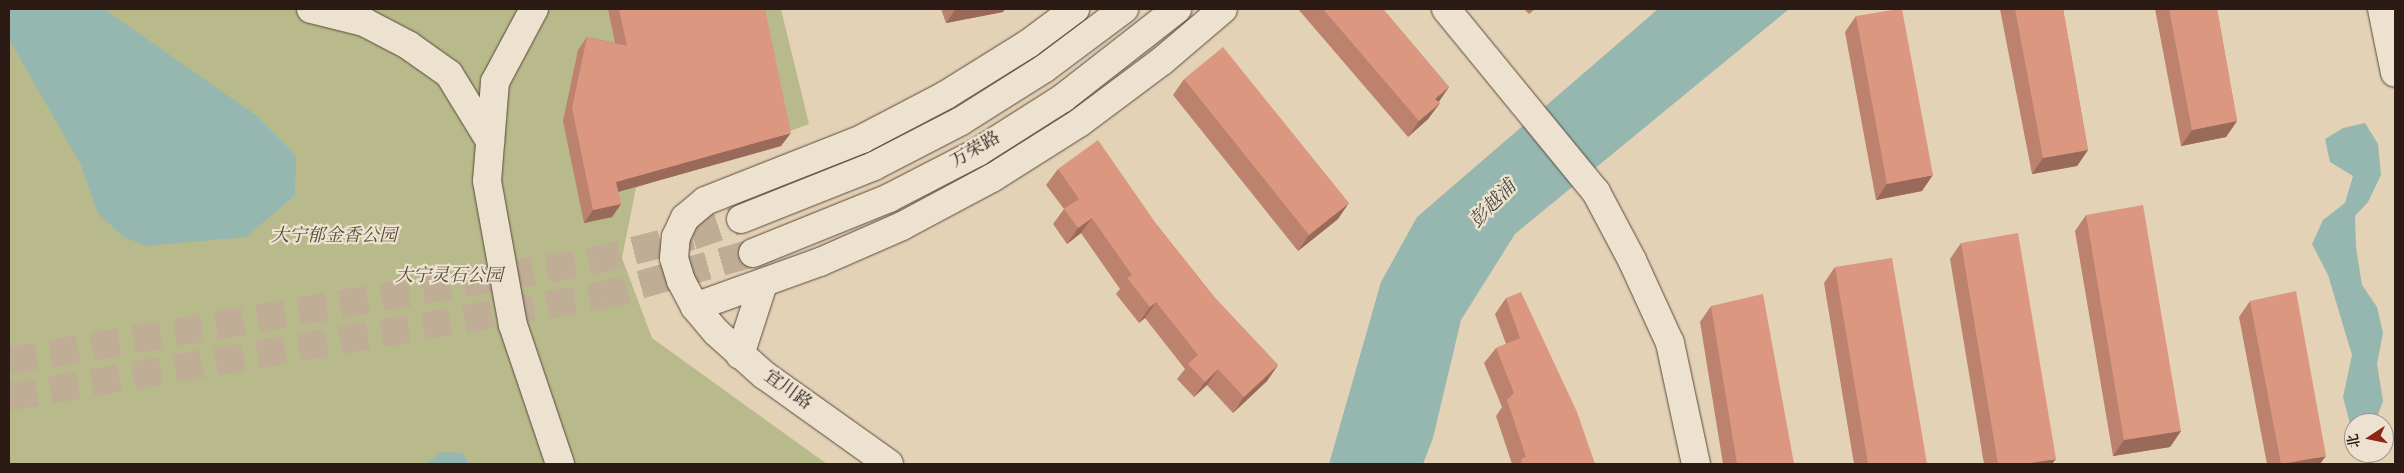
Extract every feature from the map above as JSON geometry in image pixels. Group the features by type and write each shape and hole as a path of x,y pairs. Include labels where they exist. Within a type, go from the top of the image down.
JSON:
{"street":[{"path":"312,9 364,22 408,45 449,74 490,141"},
{"path":"534,9 495,82 487,181 513,325 560,464"},
{"name":"宜川路","path":"889,464 740,354 695,307 676,266 676,236 685,218 705,201 786,171 870,135 946,95 1028,44 1075,9"},
{"name":"万荣路","path":"741,219 874,166 961,121 1045,68 1124,9"},
{"name":"万荣路","path":"753,253 889,198 978,152 1063,98 1177,9"},
{"path":"695,307 763,284 902,226 992,178 1079,123 1162,62 1223,9"},
{"path":"1446,9 1596,192 1632,260 1670,343 1696,464"},
{"path":"2382,9 2395,73"},
{"path":"740,354 763,284"}],"green space":[{"name":"大宁灵石公园","path":"9,9 781,9 809,124 636,188 622,258 652,338 827,464 9,464"}],"water":[{"path":"9,9 104,9 257,116 296,155 295,195 246,237 146,246 122,236 97,212 81,165 9,39"},
{"name":"彭越浦","path":"1658,9 1789,9 1515,234 1461,320 1433,438 1423,464 1329,464 1381,282 1417,217"},
{"path":"2365,123 2378,144 2381,175 2368,202 2355,216 2356,247 2362,285 2377,307 2383,333 2377,364 2383,401 2379,413 2347,413 2343,397 2352,355 2328,275 2312,244 2323,220 2345,203 2353,176 2330,162 2325,139 2343,128"},
{"path":"441,452 462,453 470,464 426,464"}],"building":[{"path":"619,9 765,9 791,133 616,182 621,204 593,210 572,108 587,37 627,46"},
{"path":"1323,9 1383,9 1449,87 1435,99 1440,103 1419,121"},
{"path":"1902,9 1933,175 1887,184 1856,16"},
{"path":"2015,9 2063,9 2088,150 2043,158"},
{"path":"2169,9 2217,9 2237,121 2192,130"},
{"path":"1223,47 1349,203 1309,235 1184,79"},
{"path":"1098,140 1157,225 1215,298 1278,365 1244,397 1218,369 1205,382 1188,364 1198,355 1156,302 1150,307 1127,278 1132,275 1092,218 1078,228 1064,209 1079,199 1058,169"},
{"path":"2143,205 2181,431 2124,440 2086,215"},
{"path":"2018,233 2056,459 2024,464 1998,464 1961,243"},
{"path":"1892,258 1927,464 1868,464 1835,267"},
{"path":"2296,291 2326,456 2281,464 2250,301"},
{"path":"1521,292 1577,412 1595,464 1522,464 1521,459 1526,457 1507,400 1514,393 1496,348 1520,338 1506,298"},
{"path":"1763,294 1794,464 1737,464 1711,306"}],"tunnel":[{"path":"9,361 593,261 692,236 741,219"},
{"path":"9,397 600,296 753,253"}],"park label":[{"name":"大宁郁金香公园","path":"334,237"}]}
